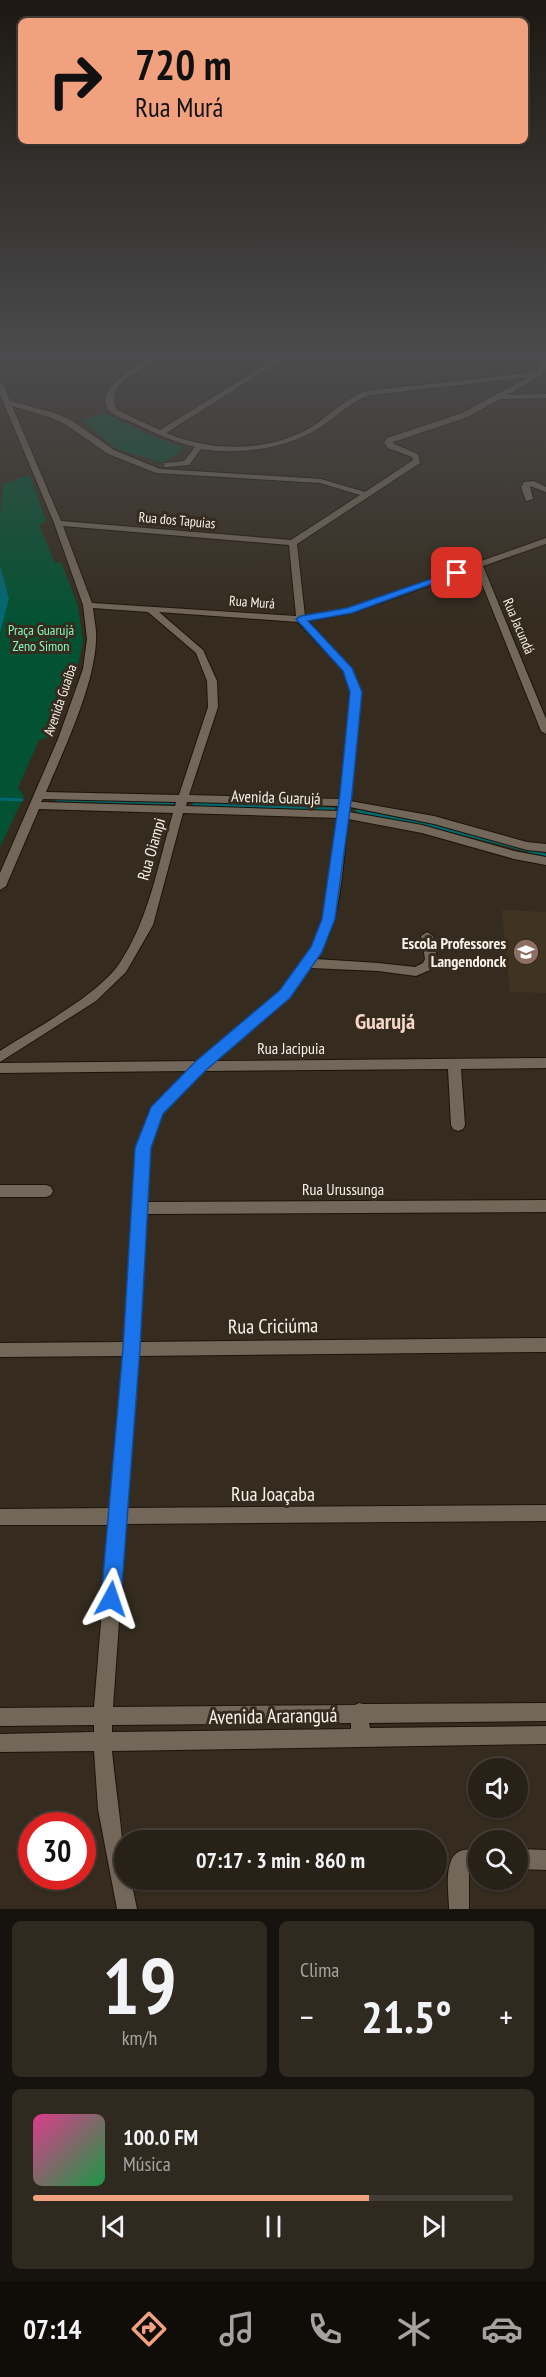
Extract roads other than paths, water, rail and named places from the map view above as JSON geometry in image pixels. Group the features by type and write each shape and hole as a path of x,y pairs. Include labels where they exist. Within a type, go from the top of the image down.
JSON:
{"street":[{"name":"Avenida Guaíba","path":"0,886 38,800 88,669 92,639 88,605 58,523 26,446"},
{"path":"103,446 134,463 159,471 321,481 367,495"},
{"path":"134,463 161,465 186,463 199,447 252,446"},
{"path":"127,1909 108,1809 102,1741 131,1348 143,1148 156,1111 201,1066 285,994 317,948 328,919 344,809 356,692 354,681 348,670 301,619 293,543 418,460 415,456 391,446"},
{"path":"529,500 525,487 527,484 534,483 545,490 546,499"},
{"name":"Rua dos Tapuias","path":"58,523 293,543"},
{"name":"Rua Murá","path":"88,605 301,619 349,611 546,541"},
{"name":"Rua Jacundá","path":"479,566 546,731"},
{"name":"Rua Oiampi","path":"0,1057 92,998 122,969 147,925 181,804 213,707 212,681 200,652 150,609"},
{"name":"Avenida Guarujá","path":"38,800 344,809 434,820 527,846 546,848"},
{"name":"Avenida Guarujá","path":"344,809 514,855 546,861"},
{"path":"307,963 378,967 416,972 428,966 431,958 427,936"},
{"name":"Rua Jacipuia","path":"0,1068 546,1063"},
{"path":"454,1064 458,1125"},
{"path":"0,1191 46,1191"},
{"name":"Rua Urussunga","path":"140,1208 546,1206"},
{"name":"Rua Criciúma","path":"0,1350 546,1345"},
{"name":"Rua Joaçaba","path":"0,1517 546,1513"},
{"path":"359,1712 361,1737"},
{"path":"500,1712 504,1735"},
{"name":"Avenida Araranguá","path":"0,1717 546,1712"},
{"name":"Avenida Araranguá","path":"0,1743 546,1735"},
{"path":"459,1909 459,1865 463,1860 468,1859"},
{"path":"528,1859 546,1860"}],"water":[{"path":"0,565 9,599 0,633"}],"waterway":[{"path":"0,799 22,800"},
{"path":"57,800 173,803"},
{"path":"194,804 334,809"},
{"path":"357,811 429,825 546,855"}],"place":[{"name":"Escola Professores Langendonck","path":"526,952"}],"district":[{"name":"Guarujá","path":"385,1021"}],"park label":[{"name":"Praça Guarujá Zeno Simon","path":"41,638"}]}
